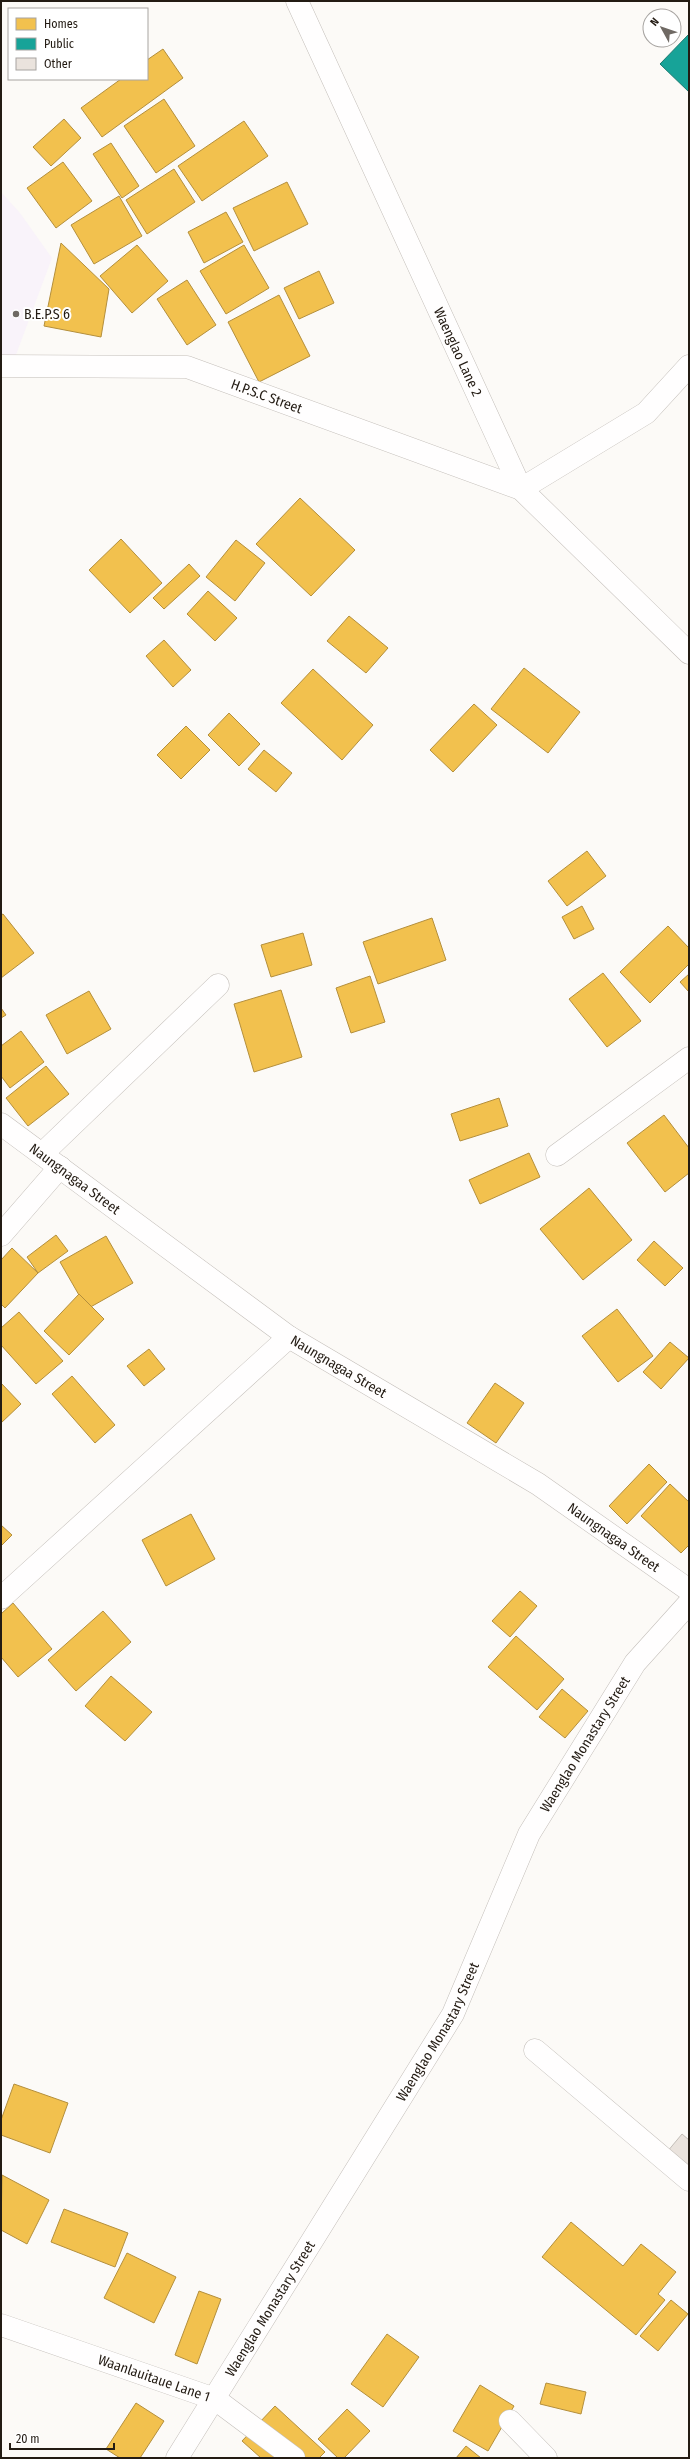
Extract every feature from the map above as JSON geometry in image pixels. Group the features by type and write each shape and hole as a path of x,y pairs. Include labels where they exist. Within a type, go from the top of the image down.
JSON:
{"street":[{"name":"Waenglao Lane 2","path":"297,1 521,489 689,653"},
{"name":"H.P.S.C Street","path":"1,366 187,366 521,489"},
{"path":"521,489 646,413 689,366"},
{"path":"42,1154 218,984"},
{"path":"557,1155 689,1058"},
{"name":"Naungnagaa Street","path":"1,1124 289,1337 538,1484 689,1590"},
{"path":"1,1235 60,1167"},
{"path":"1,1598 289,1337"},
{"name":"Waenglao Monastary Street","path":"177,2458 453,2014 529,1834 635,1663 689,1603"},
{"path":"535,2050 689,2180"},
{"name":"Waanlauitaue Lane 1","path":"1,2325 215,2399 294,2458"},
{"path":"510,2421 546,2458"}],"shaded area":[{"name":"B.E.P.S 6","path":"1,192 20,213 52,258 10,371 1,371"}],"building: Homes":[{"path":"163,49 183,78 102,137 81,108 120,80 148,80 148,59"},
{"path":"164,99 195,146 156,173 124,126"},
{"path":"64,119 81,138 51,166 33,147"},
{"path":"244,121 268,156 202,201 178,166"},
{"path":"111,143 139,186 122,198 93,154"},
{"path":"63,162 92,201 56,228 27,188"},
{"path":"174,169 195,202 147,234 126,200"},
{"path":"287,182 308,224 254,251 233,208"},
{"path":"119,196 142,236 94,264 71,225"},
{"path":"226,212 243,242 204,263 188,232"},
{"path":"61,243 109,289 101,337 44,326"},
{"path":"137,245 168,281 132,313 100,276"},
{"path":"244,245 269,288 226,314 200,271"},
{"path":"319,271 334,303 299,319 284,288"},
{"path":"187,280 216,325 187,345 157,299"},
{"path":"279,295 310,356 259,382 228,322"},
{"path":"300,498 355,550 311,596 256,544"},
{"path":"121,539 162,583 130,613 89,570"},
{"path":"236,540 265,563 235,601 206,577"},
{"path":"189,564 200,576 164,609 153,598"},
{"path":"208,591 237,618 215,641 187,614"},
{"path":"349,616 388,648 366,673 327,641"},
{"path":"164,640 191,670 173,687 146,656"},
{"path":"524,668 580,712 548,753 491,709"},
{"path":"313,669 373,725 342,760 281,703"},
{"path":"474,704 497,725 453,772 430,750"},
{"path":"229,713 260,744 239,766 208,735"},
{"path":"186,726 210,750 181,779 157,755"},
{"path":"264,750 292,773 276,792 248,769"},
{"path":"587,851 606,876 567,906 548,881"},
{"path":"582,906 594,929 574,939 562,917"},
{"path":"3,914 34,953 1,978 1,915"},
{"path":"432,918 446,960 378,984 363,942"},
{"path":"668,926 689,948 689,964 650,1003 620,972"},
{"path":"303,933 312,965 271,977 261,945"},
{"path":"603,973 641,1021 607,1047 569,999"},
{"path":"689,974 689,992 680,982"},
{"path":"370,976 385,1022 351,1033 336,988"},
{"path":"281,990 302,1057 254,1072 234,1004"},
{"path":"89,991 111,1029 67,1054 46,1015"},
{"path":"1,1008 6,1015 1,1018"},
{"path":"21,1031 44,1062 10,1088 1,1076 1,1046"},
{"path":"46,1066 69,1094 28,1126 6,1098"},
{"path":"499,1098 508,1126 460,1141 451,1114"},
{"path":"664,1115 689,1148 689,1173 665,1192 627,1143"},
{"path":"529,1153 540,1177 480,1204 469,1180"},
{"path":"589,1188 632,1240 583,1280 540,1229"},
{"path":"56,1235 68,1251 38,1273 27,1257"},
{"path":"106,1236 133,1283 87,1309 60,1262"},
{"path":"654,1241 683,1268 665,1286 637,1260"},
{"path":"12,1248 38,1273 5,1308 1,1304 1,1260"},
{"path":"79,1294 104,1319 69,1355 44,1331"},
{"path":"617,1309 653,1356 618,1382 582,1336"},
{"path":"19,1312 63,1361 36,1384 1,1345 1,1328"},
{"path":"670,1342 689,1358 661,1389 643,1372"},
{"path":"149,1349 165,1369 144,1386 127,1366"},
{"path":"72,1376 115,1425 95,1443 52,1394"},
{"path":"1,1383 21,1404 1,1423"},
{"path":"495,1383 524,1403 496,1443 467,1423"},
{"path":"649,1464 667,1482 627,1524 609,1506"},
{"path":"670,1484 689,1502 689,1545 681,1553 641,1516"},
{"path":"191,1514 215,1559 166,1586 142,1540"},
{"path":"1,1525 12,1535 1,1546"},
{"path":"520,1591 537,1606 510,1637 492,1621"},
{"path":"13,1603 52,1649 18,1677 1,1657 1,1614"},
{"path":"103,1611 131,1642 76,1691 48,1660"},
{"path":"516,1636 564,1679 537,1710 488,1667"},
{"path":"111,1676 152,1712 125,1741 85,1706"},
{"path":"562,1689 588,1711 565,1738 539,1717"},
{"path":"14,2084 68,2103 50,2153 1,2135 1,2120"},
{"path":"2,2175 49,2200 27,2244 1,2230"},
{"path":"64,2209 128,2233 115,2267 51,2242"},
{"path":"571,2222 623,2266 641,2244 676,2272 658,2294 665,2300 636,2335 542,2257"},
{"path":"127,2253 176,2277 154,2323 104,2298"},
{"path":"199,2291 221,2299 197,2364 175,2355"},
{"path":"671,2300 688,2314 658,2351 640,2336"},
{"path":"387,2334 419,2357 383,2407 351,2384"},
{"path":"546,2383 586,2392 581,2414 540,2404"},
{"path":"480,2385 514,2406 488,2451 453,2431"},
{"path":"136,2403 164,2421 140,2458 120,2458 106,2449"},
{"path":"275,2406 325,2452 319,2458 261,2458 242,2441"},
{"path":"347,2409 370,2431 344,2458 338,2458 318,2439"},
{"path":"466,2446 481,2458 456,2458"}],"building: Public":[{"path":"689,34 689,92 660,64 675,48 682,48 682,41"}],"building: Other":[{"path":"682,2134 689,2140 689,2171 662,2158"}],"place":[{"name":"B.E.P.S 6","path":"16,314"}]}
